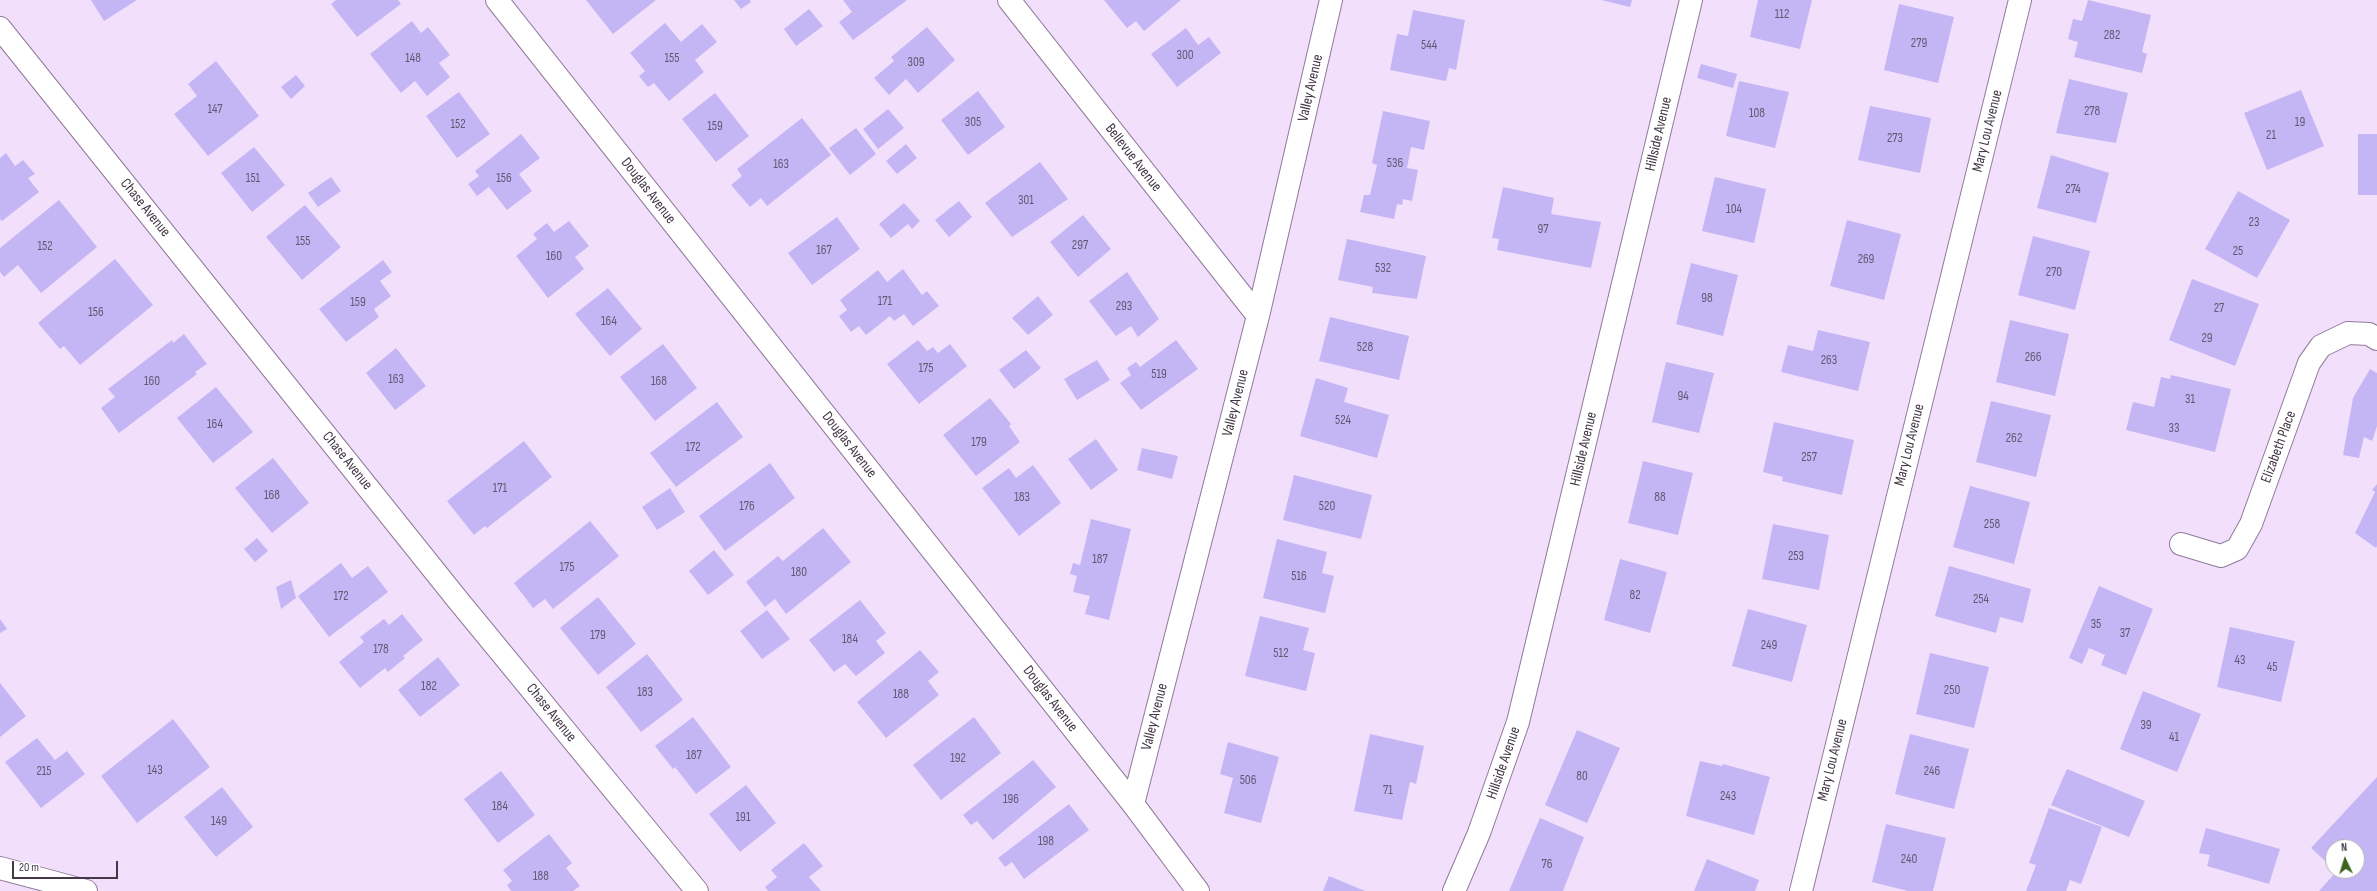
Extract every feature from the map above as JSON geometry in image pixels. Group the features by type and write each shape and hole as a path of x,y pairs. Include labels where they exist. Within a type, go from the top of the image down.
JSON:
{"street":[{"name":"Douglas Avenue","path":"497,0 1133,804 1198,891"},
{"name":"Bellevue Avenue","path":"1009,0 1258,316"},
{"name":"Valley Avenue","path":"1133,804 1258,316 1331,0"},
{"name":"Hillside Avenue","path":"1454,891 1479,833 1518,722 1691,0"},
{"name":"Mary Lou Avenue","path":"1800,891 2020,0"},
{"name":"Chase Avenue","path":"0,28 457,599 698,891"},
{"name":"Elizabeth Place","path":"2182,544 2221,556 2237,549 2251,524 2309,363 2322,346 2348,333 2369,334 2377,339"},
{"path":"0,868 86,891"}],"building":[{"path":"91,0 137,0 104,21"},
{"path":"336,0 398,0 401,4 357,37 331,4"},
{"path":"586,0 656,0 613,34"},
{"path":"734,0 750,0 751,2 741,9"},
{"path":"843,0 907,0 853,40 839,22 852,12"},
{"path":"1104,0 1181,0 1144,31 1136,21 1127,28"},
{"path":"1601,0 1632,0 1630,7"},
{"path":"1758,0 1812,0 1800,49 1750,37"},
{"path":"2088,0 2151,15 2142,52 2147,54 2142,73 2074,57 2078,42 2068,39 2073,19 2082,21"},
{"path":"1899,4 1954,17 1938,83 1884,70"},
{"path":"809,9 823,26 796,46 784,29"},
{"path":"1413,10 1465,20 1456,70 1449,68 1446,81 1390,70 1397,34 1408,36"},
{"path":"412,21 421,33 428,27 450,55 439,63 450,77 427,96 415,81 401,93 370,54"},
{"path":"665,23 681,42 702,24 717,42 695,60 704,72 669,101 654,83 648,87 639,76 645,71 630,53"},
{"path":"927,27 955,60 918,93 906,79 889,95 874,78 894,61 891,57"},
{"path":"1186,28 1198,45 1209,37 1221,53 1177,87 1151,54"},
{"path":"216,61 259,116 208,156 174,114 197,96 188,84"},
{"path":"1701,64 1737,74 1733,88 1697,78"},
{"path":"296,75 305,86 291,99 281,87"},
{"path":"2069,79 2128,93 2116,143 2056,133"},
{"path":"1739,81 1789,92 1775,148 1726,136"},
{"path":"2301,90 2324,146 2267,170 2244,113"},
{"path":"978,91 1005,127 968,155 941,120"},
{"path":"459,92 490,134 457,158 426,116"},
{"path":"715,93 749,136 716,162 682,119"},
{"path":"1870,106 1931,118 1920,173 1858,160"},
{"path":"888,109 904,128 878,149 863,129"},
{"path":"1383,111 1430,121 1424,150 1411,147 1407,168 1418,170 1412,201 1403,199 1402,205 1397,204 1394,219 1360,212 1364,195 1370,195 1377,165 1372,163"},
{"path":"802,118 831,155 767,206 761,198 750,207 731,185 742,176 737,169"},
{"path":"856,128 876,154 850,175 829,148"},
{"path":"521,134 540,158 519,174 532,191 507,210 489,187 477,196 468,184 479,176 475,171"},
{"path":"2358,134 2377,134 2377,195 2358,195"},
{"path":"906,144 917,158 897,174 886,161"},
{"path":"254,147 285,185 252,212 221,173"},
{"path":"6,153 15,166 23,160 35,174 28,178 39,192 2,221 0,219 0,158"},
{"path":"2051,155 2109,173 2096,223 2037,208"},
{"path":"1040,162 1068,199 1012,237 985,203"},
{"path":"331,177 341,191 318,207 308,193"},
{"path":"1715,177 1766,189 1754,243 1702,231"},
{"path":"1503,187 1554,198 1551,214 1601,222 1591,268 1497,250 1499,239 1492,238"},
{"path":"2238,191 2290,220 2257,278 2205,249"},
{"path":"59,200 97,247 41,293 18,265 4,277 0,272 0,248"},
{"path":"959,201 972,217 949,237 935,220"},
{"path":"904,203 920,221 912,229 908,224 891,238 879,224"},
{"path":"305,205 341,247 302,280 266,237"},
{"path":"1083,215 1111,249 1078,277 1050,242"},
{"path":"837,217 860,249 812,285 788,253"},
{"path":"1847,220 1901,234 1884,300 1830,286"},
{"path":"569,221 589,246 575,257 584,269 548,298 516,256 537,239 533,234 547,223 554,232"},
{"path":"2033,236 2090,251 2075,310 2018,295"},
{"path":"1347,239 1426,256 1417,299 1372,293 1373,287 1338,280"},
{"path":"115,259 153,305 80,365 64,346 60,349 38,323"},
{"path":"383,260 392,272 380,281 391,296 374,309 379,317 346,342 319,309"},
{"path":"1691,263 1738,275 1723,336 1676,324"},
{"path":"903,269 922,295 927,291 939,306 913,326 904,314 894,321 890,316 866,335 859,326 851,332 839,316 847,310 840,300 878,270 887,282"},
{"path":"1127,272 1159,319 1138,337 1131,326 1116,336 1089,301"},
{"path":"2192,279 2259,304 2235,366 2169,340"},
{"path":"608,288 642,329 610,356 575,314"},
{"path":"1038,296 1053,315 1028,335 1012,318"},
{"path":"1330,317 1409,336 1399,380 1319,361"},
{"path":"2010,320 2069,334 2055,396 1996,382"},
{"path":"1818,330 1870,342 1858,391 1781,372 1788,345 1813,351"},
{"path":"184,334 207,364 195,372 197,374 119,433 101,408 115,397 108,389 172,340 173,343"},
{"path":"918,340 927,351 933,347 938,353 950,344 967,366 919,404 887,364"},
{"path":"1176,340 1198,369 1141,410 1120,383 1131,375 1127,368 1136,362 1140,367"},
{"path":"663,344 697,388 655,421 620,377"},
{"path":"396,348 426,386 395,410 366,373"},
{"path":"1026,350 1041,368 1014,389 999,370"},
{"path":"1097,360 1110,380 1077,400 1064,379"},
{"path":"1666,362 1714,373 1699,433 1652,422"},
{"path":"2370,369 2377,373 2377,426 2372,441 2364,437 2359,458 2343,455 2353,398"},
{"path":"2171,375 2231,389 2215,452 2126,430 2133,402 2154,407 2161,377 2170,379"},
{"path":"1316,378 1348,388 1344,402 1389,415 1377,458 1300,436"},
{"path":"216,387 253,432 213,463 177,418"},
{"path":"990,398 1011,424 1009,426 1020,442 976,476 943,435"},
{"path":"1991,401 2051,415 2036,477 1976,462"},
{"path":"717,402 743,437 676,487 650,453"},
{"path":"1774,422 1854,440 1842,495 1782,481 1783,477 1763,472"},
{"path":"1096,439 1118,470 1091,490 1068,459"},
{"path":"524,441 552,477 487,528 485,526 474,535 447,501"},
{"path":"1142,448 1178,456 1172,479 1137,470"},
{"path":"273,458 309,503 272,533 235,488"},
{"path":"1643,461 1693,473 1678,535 1628,523"},
{"path":"770,463 795,498 725,551 699,516"},
{"path":"1033,465 1061,503 1019,536 982,488 1009,468 1016,478"},
{"path":"1294,475 1372,495 1361,539 1283,520"},
{"path":"2377,484 2376,548 2355,533 2375,492 2372,490"},
{"path":"1970,486 2030,502 2014,564 1953,547"},
{"path":"670,488 685,512 657,530 642,507"},
{"path":"1091,519 1131,529 1109,620 1085,614 1090,596 1073,592 1077,576 1070,574 1073,563 1080,565"},
{"path":"590,521 619,556 553,609 545,599 533,608 514,583"},
{"path":"1773,524 1829,535 1819,590 1762,579"},
{"path":"823,528 851,562 786,614 775,599 765,607 746,582 778,556 783,561"},
{"path":"257,538 268,551 255,562 244,549"},
{"path":"1277,539 1327,552 1322,573 1334,576 1325,613 1263,598"},
{"path":"714,550 734,575 708,595 689,571"},
{"path":"1620,559 1667,572 1650,633 1604,620"},
{"path":"341,563 352,578 368,566 388,592 329,637 298,596"},
{"path":"1949,566 2031,589 2023,623 2000,617 1996,633 1935,616"},
{"path":"291,580 296,598 281,609 276,587"},
{"path":"2099,586 2153,609 2126,675 2101,665 2105,655 2089,648 2082,664 2069,658"},
{"path":"598,597 636,644 598,675 560,628"},
{"path":"860,600 886,633 876,641 885,653 856,676 845,664 834,672 809,640"},
{"path":"1748,609 1807,625 1792,682 1732,666"},
{"path":"767,610 790,639 762,659 740,631"},
{"path":"402,614 423,640 403,656 405,658 388,672 385,668 360,688 339,662 364,642 360,637 384,619 389,625"},
{"path":"1260,616 1309,628 1303,650 1315,653 1306,691 1245,676"},
{"path":"0,619 7,629 0,633"},
{"path":"2230,627 2295,641 2281,702 2217,687"},
{"path":"920,650 939,672 928,681 939,695 886,738 857,702"},
{"path":"1930,653 1989,667 1974,728 1916,714"},
{"path":"647,654 683,700 641,732 606,687"},
{"path":"438,657 460,685 420,717 398,690"},
{"path":"0,683 26,716 0,737"},
{"path":"2143,691 2201,714 2177,772 2120,749"},
{"path":"693,717 731,767 696,794 675,767 673,769 655,746"},
{"path":"974,717 1001,753 941,800 913,765"},
{"path":"173,719 210,767 137,823 101,776"},
{"path":"1577,730 1620,748 1587,823 1545,805"},
{"path":"1370,734 1424,746 1416,784 1410,782 1402,820 1354,811"},
{"path":"1910,734 1969,749 1954,809 1895,794"},
{"path":"37,738 55,760 67,751 85,774 41,808 5,762"},
{"path":"1228,742 1279,757 1261,823 1224,813 1233,778 1220,774"},
{"path":"1033,760 1056,787 993,840 977,821 971,825 963,815"},
{"path":"1700,761 1722,766 1723,764 1770,777 1754,835 1686,816"},
{"path":"2067,769 2145,801 2129,837 2051,805"},
{"path":"501,771 535,815 498,843 464,799"},
{"path":"2377,777 2377,891 2319,891 2330,879 2365,879 2365,839 2325,839 2325,861 2311,848"},
{"path":"746,785 776,823 740,852 709,814"},
{"path":"222,787 253,827 216,857 184,817"},
{"path":"1069,804 1089,830 1024,879 1012,862 1005,867 998,858"},
{"path":"2049,808 2102,827 2081,884 2070,880 2066,891 2026,891 2036,865 2029,863"},
{"path":"1540,818 1584,837 1563,891 1509,891"},
{"path":"1886,824 1946,838 1933,891 1908,891 1872,882"},
{"path":"2206,828 2280,849 2269,884 2207,866 2210,855 2199,853"},
{"path":"549,834 572,863 566,868 580,886 573,891 511,891 507,885 512,881 503,870"},
{"path":"804,843 823,866 809,877 821,891 768,891 765,887 777,877 771,870"},
{"path":"1707,859 1759,880 1755,891 1694,891"},
{"path":"1329,876 1365,891 1323,891"}]}
